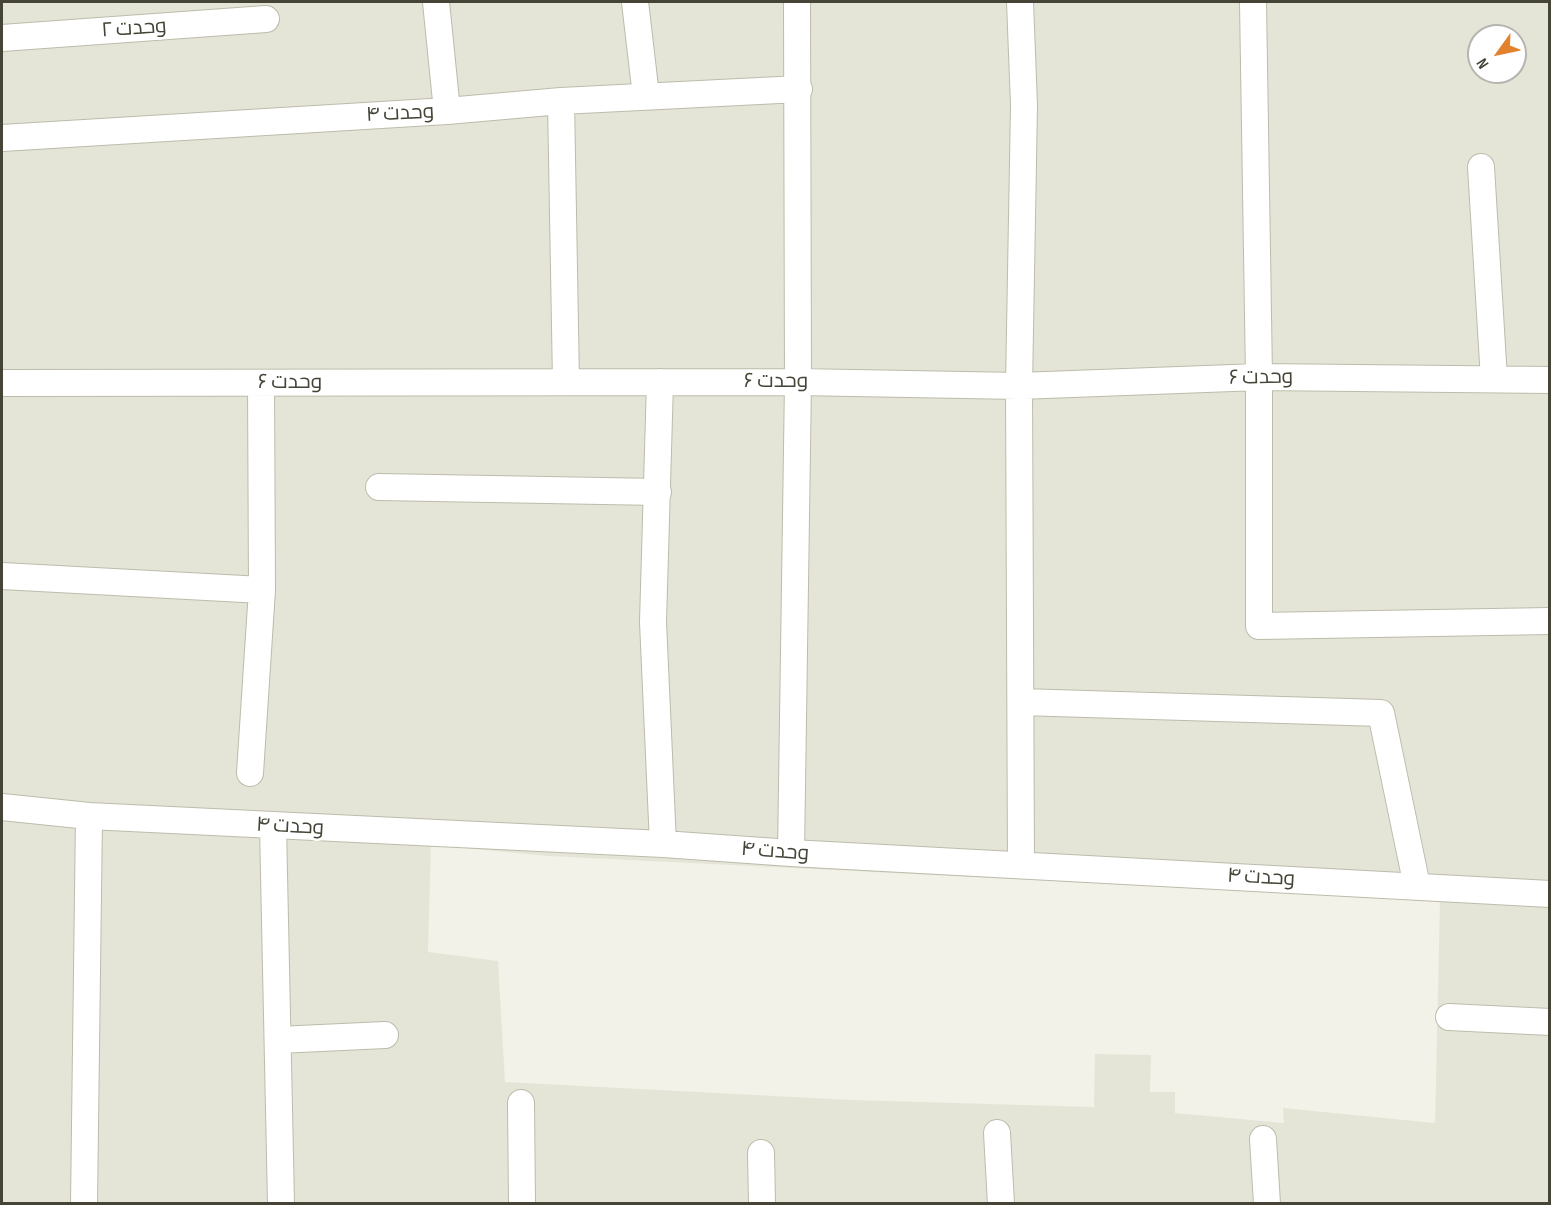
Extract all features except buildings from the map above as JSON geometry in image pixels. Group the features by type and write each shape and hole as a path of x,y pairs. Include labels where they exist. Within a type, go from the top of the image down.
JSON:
{"street":[{"path":"435,2 447,111"},
{"path":"635,2 646,96"},
{"path":"791,853 798,382 798,2"},
{"path":"1020,2 1024,105 1019,386 1022,865"},
{"path":"1253,2 1259,377 1259,626 1550,621"},
{"name":"وحدت ۲","path":"2,38 266,20"},
{"name":"وحدت ۴","path":"2,138 447,111 561,101 799,89"},
{"path":"561,101 566,382"},
{"path":"1481,167 1494,379"},
{"name":"وحدت ۶","path":"2,383 798,382 1019,386 1259,377 1550,380"},
{"path":"660,382 653,622 663,844"},
{"path":"250,773 262,591 261,383"},
{"path":"379,487 658,492"},
{"path":"2,576 262,591"},
{"path":"1021,702 1381,713 1418,886"},
{"name":"وحدت ۴","path":"2,807 89,816 663,844 1550,894"},
{"path":"84,1203 89,816"},
{"path":"273,826 281,1203"},
{"path":"1449,1017 1550,1022"},
{"path":"278,1040 385,1035"},
{"path":"521,1103 522,1203"},
{"path":"997,1133 1001,1203"},
{"path":"1263,1139 1267,1203"},
{"path":"761,1153 762,1203"}],"shaded area":[{"path":"2,2 1549,2 1549,1203 2,1203","holes":["431,845 548,856 1440,900 1435,1123 1283,1108 1284,1123 1175,1113 1175,1092 1150,1092 1151,1055 1095,1054 1094,1107 852,1100 505,1082 498,961 428,952"]}]}
